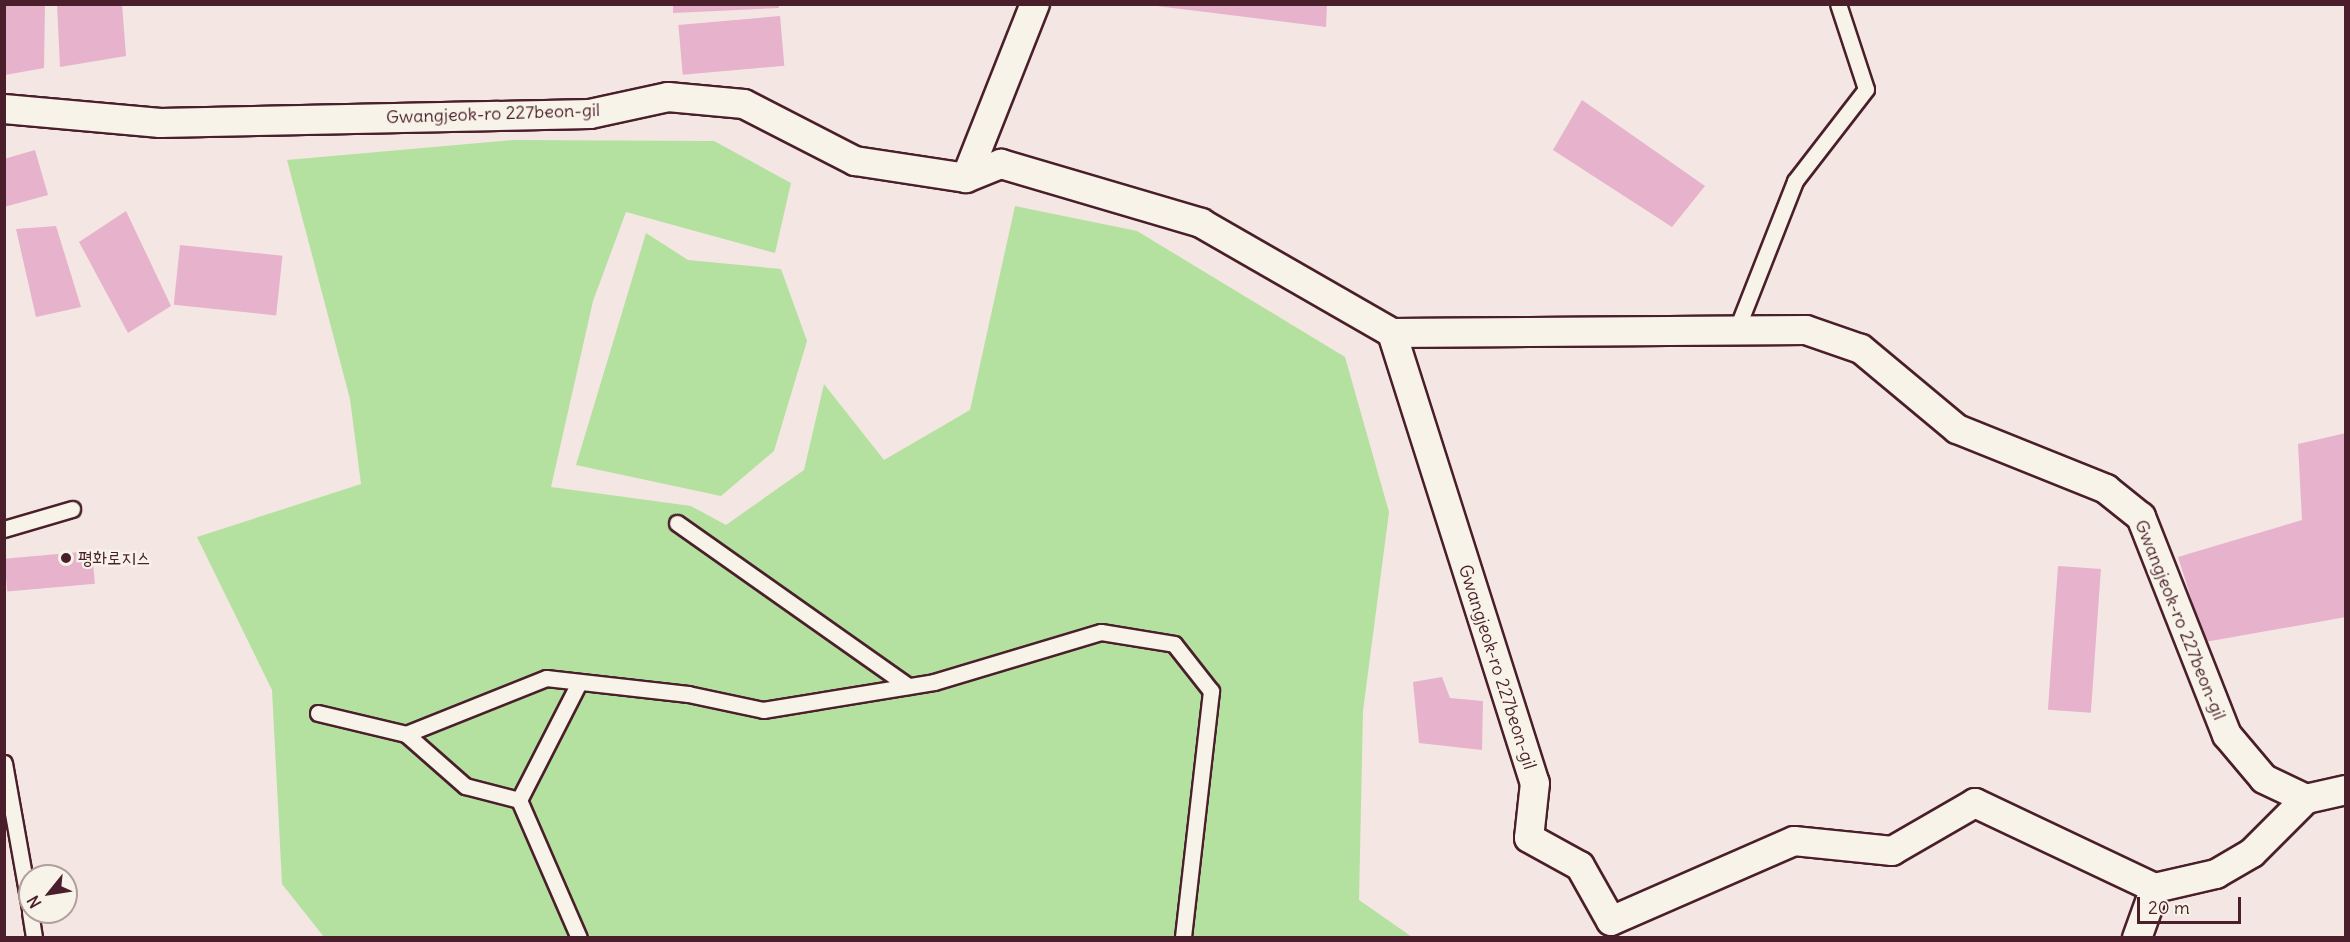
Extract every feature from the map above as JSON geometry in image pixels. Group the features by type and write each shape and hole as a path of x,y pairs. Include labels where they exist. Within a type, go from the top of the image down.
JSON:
{"street":[{"path":"966,178 1035,4"},
{"name":"Gwangjeok-ro 227beon-gil","path":"4,109 160,123 590,114 668,97 744,104 855,161 966,178"},
{"path":"966,178 1000,164 1201,223 1392,333"},
{"name":"Gwangjeok-ro 227beon-gil","path":"2155,888 1975,803 1892,851 1794,841 1611,921 1580,866 1529,838 1535,783 1392,333 1806,330 1861,349 1957,429 2106,489 2141,517 2227,735 2264,779 2306,800"},
{"path":"2137,938 2155,888 2216,874 2252,854 2306,800 2346,790"}],"lane":[{"path":"1736,331 1795,181 1866,89 1838,4"},
{"path":"4,529 72,509"},
{"path":"677,523 908,686"},
{"path":"406,734 546,678 688,694 762,710 908,686 1101,632 1174,644 1211,691 1183,938"},
{"path":"519,800 579,683"},
{"path":"318,713 406,734 465,786 519,800"},
{"path":"4,763 22,864"},
{"path":"519,800 579,938"}],"green space":[{"path":"513,140 714,141 791,183 775,253 626,212 593,301 551,487 691,506 726,525 804,470 824,384 884,460 970,410 1015,206 1137,231 1345,357 1389,512 1363,711 1359,900 1412,937 324,937 282,884 272,690 197,537 361,484 350,399 287,160"},
{"path":"646,233 688,260 781,269 807,341 774,451 721,496 576,465"}],"building":[{"path":"4,4 45,4 44,68 5,75"},
{"path":"57,4 122,4 126,56 60,67"},
{"path":"673,4 778,4 779,8 673,13"},
{"path":"1158,4 1327,4 1326,27 1157,6"},
{"path":"780,16 784,66 683,75 678,25"},
{"path":"1582,100 1705,186 1672,227 1553,150"},
{"path":"35,150 48,195 4,207 4,159"},
{"path":"126,211 171,306 128,333 79,242"},
{"path":"56,226 81,307 36,317 16,229"},
{"path":"180,245 282,256 276,315 174,305"},
{"path":"2346,433 2346,617 2205,642 2178,557 2302,520 2298,444"},
{"path":"92,551 95,584 7,592 4,559"},
{"path":"2058,566 2101,569 2091,713 2048,710"},
{"path":"1442,677 1450,698 1483,701 1482,750 1419,743 1413,682"}],"place":[{"name":"평화로지스","path":"66,558"}]}
